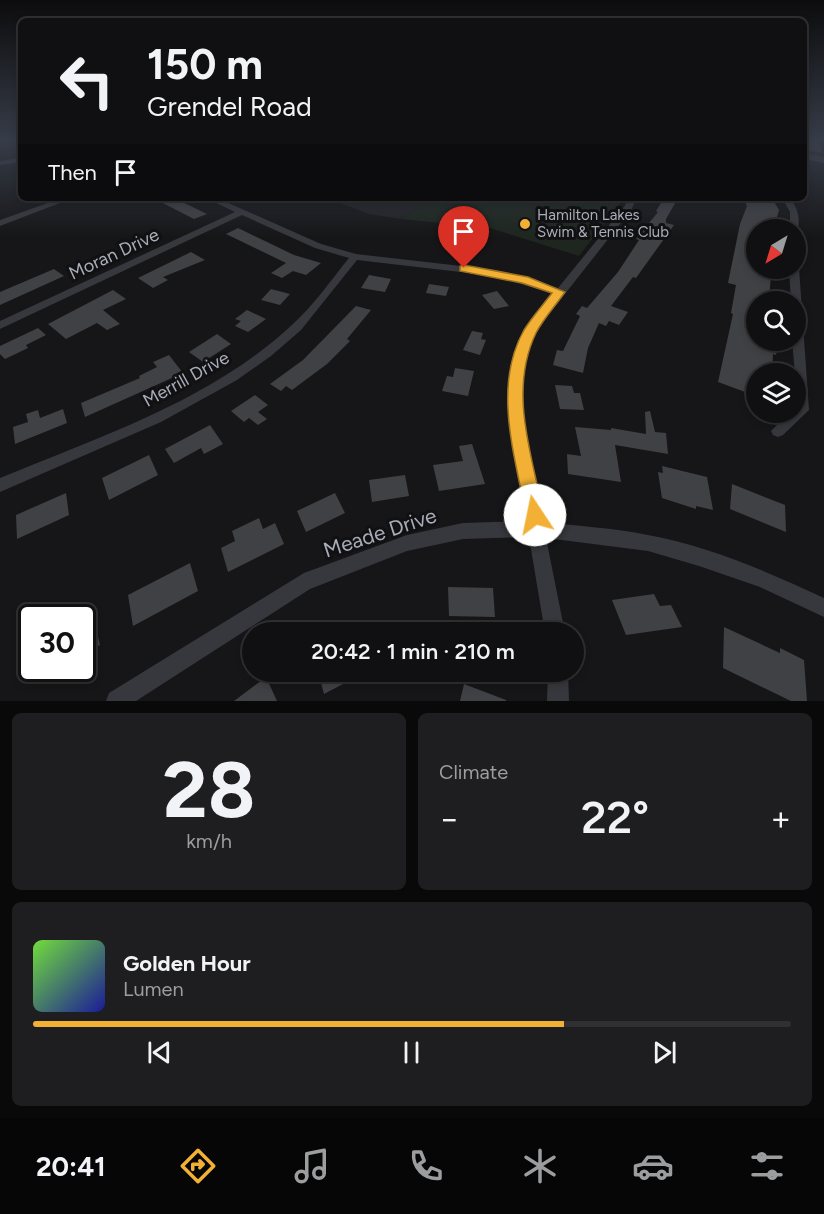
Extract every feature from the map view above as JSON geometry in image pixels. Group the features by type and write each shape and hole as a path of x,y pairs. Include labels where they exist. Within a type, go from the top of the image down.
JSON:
{"street":[{"path":"0,223 61,201"},
{"path":"217,201 318,246 355,257 496,273 560,292"},
{"path":"553,622 538,529 515,415 515,381 521,354 531,331 632,201"},
{"path":"789,201 796,219"},
{"name":"Moran Drive","path":"0,325 242,212"},
{"name":"Merrill Drive","path":"0,485 130,429 232,376 269,351 297,327 355,257"},
{"path":"778,431 802,411 795,279"},
{"name":"Meade Drive","path":"117,701 304,582 407,543 463,531 538,529 648,543 699,557 763,579 824,608"},
{"path":"558,682 558,701"}],"shaded area":[{"path":"335,201 428,201 401,219 369,214"},
{"name":"Hamilton Lakes Swim & Tennis Club","path":"428,201 622,201 579,256 490,228 401,219"}],"building":[{"path":"159,201 180,201 207,214 194,219"},
{"path":"662,201 676,201 666,219 666,223 674,225 636,278 633,277 611,306 628,312 619,325 609,321 606,326 599,323 588,348 583,373 553,365 557,350 563,351 580,316 576,314 582,306 587,308 618,272 639,240 636,239 658,212 656,211"},
{"path":"744,201 774,201 779,210 776,219 746,219 746,279 771,279 770,291 746,291 746,351 777,351 776,355 773,354 773,363 746,363 746,392 718,382 733,314 731,313 736,285 728,283 740,224 747,206"},
{"path":"238,228 294,255 321,263 306,275 293,271 282,278 271,273 286,263 226,234"},
{"path":"191,252 205,260 163,277 168,280 153,288 138,278"},
{"path":"54,269 64,276 0,305 0,292"},
{"path":"369,275 391,279 385,292 361,288"},
{"path":"429,284 449,287 446,296 426,293"},
{"path":"271,289 290,294 280,305 261,300"},
{"path":"113,290 126,299 103,310 120,324 107,330 97,323 66,339 48,324"},
{"path":"497,291 509,306 494,309 482,295"},
{"path":"356,306 371,310 347,339 350,341 327,364 292,390 286,386 281,391 270,384 303,360"},
{"path":"247,310 266,319 248,332 235,326 241,321 235,319"},
{"path":"38,328 46,335 26,345 28,348 5,359 0,354 0,346"},
{"path":"472,331 483,333 481,339 486,340 480,355 463,350"},
{"path":"217,334 231,344 203,362 189,352"},
{"path":"169,355 183,373 85,417 81,403 140,378 139,376 157,367 153,362"},
{"path":"455,368 474,371 468,396 442,391 447,376 453,377"},
{"path":"555,385 572,386 574,393 580,393 584,410 560,409"},
{"path":"255,395 268,405 258,412 267,419 258,425 249,418 244,422 231,411"},
{"path":"63,409 67,423 15,444 13,427 28,422 26,414 38,410 40,418"},
{"path":"650,411 655,432 666,433 668,454 615,445 621,482 568,474 567,454 581,456 575,427 611,430 611,428 646,434 645,412"},
{"path":"210,425 223,444 204,454 201,448 174,463 165,449"},
{"path":"472,444 485,484 439,491 433,465 463,461 459,446"},
{"path":"149,455 158,475 109,500 102,478"},
{"path":"662,466 707,477 713,510 696,506 696,509 662,498 658,472 663,473"},
{"path":"405,475 409,496 372,502 369,480"},
{"path":"732,484 785,505 786,532 730,509"},
{"path":"66,493 69,515 17,539 16,515"},
{"path":"335,493 345,513 306,532 297,511"},
{"path":"259,518 263,529 275,523 284,544 228,572 221,548 235,541 232,531"},
{"path":"190,563 198,591 133,626 128,595"},
{"path":"448,587 493,588 495,617 449,616"},
{"path":"654,594 660,606 671,605 682,627 626,635 612,600"},
{"path":"724,627 780,653 780,648 804,660 807,701 791,701 723,668"},
{"path":"96,628 100,645 96,647"},
{"path":"259,682 268,682 277,701 234,701"},
{"path":"321,682 347,682 324,694"},
{"path":"464,684 506,700 506,701 460,701"}],"place":[{"name":"Hamilton Lakes Swim & Tennis Club","path":"525,224"}],"route":[{"path":"464,268 524,280 560,292 531,331 521,354 515,381 515,415 535,515"}]}
